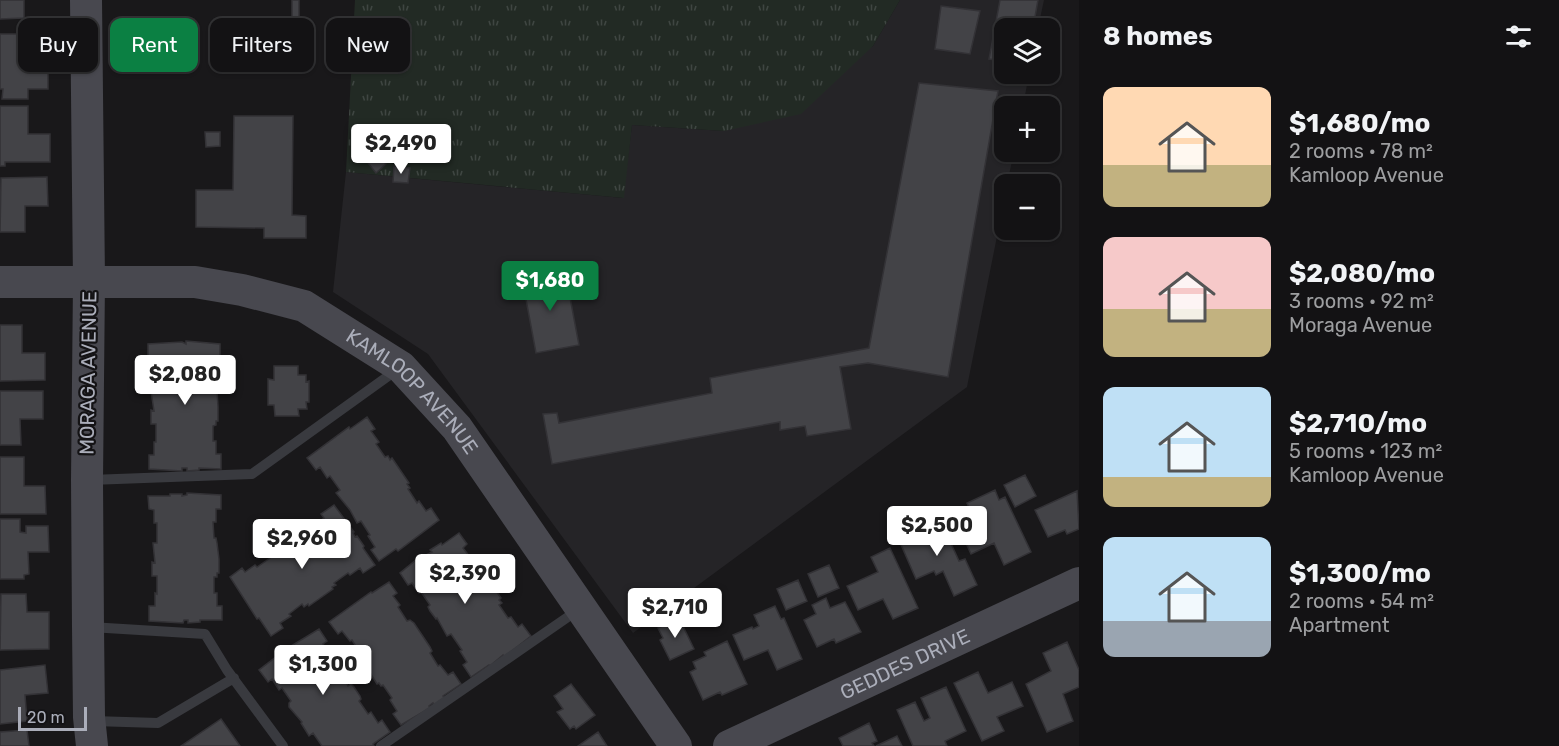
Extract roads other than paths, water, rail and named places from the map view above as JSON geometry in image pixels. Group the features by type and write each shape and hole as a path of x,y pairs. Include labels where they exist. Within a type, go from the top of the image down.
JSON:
{"street":[{"name":"MORAGA AVENUE","path":"86,0 90,733"},
{"name":"KAMLOOP AVENUE","path":"0,282 195,282 242,290 304,306 401,367 457,428 676,746"},
{"name":"GEDDES DRIVE","path":"729,746 1079,583"}],"lane":[{"path":"87,480 252,474 401,367"},
{"path":"381,746 581,608"},
{"path":"88,627 205,634 283,746"},
{"path":"90,733 158,723 234,678"}]}
